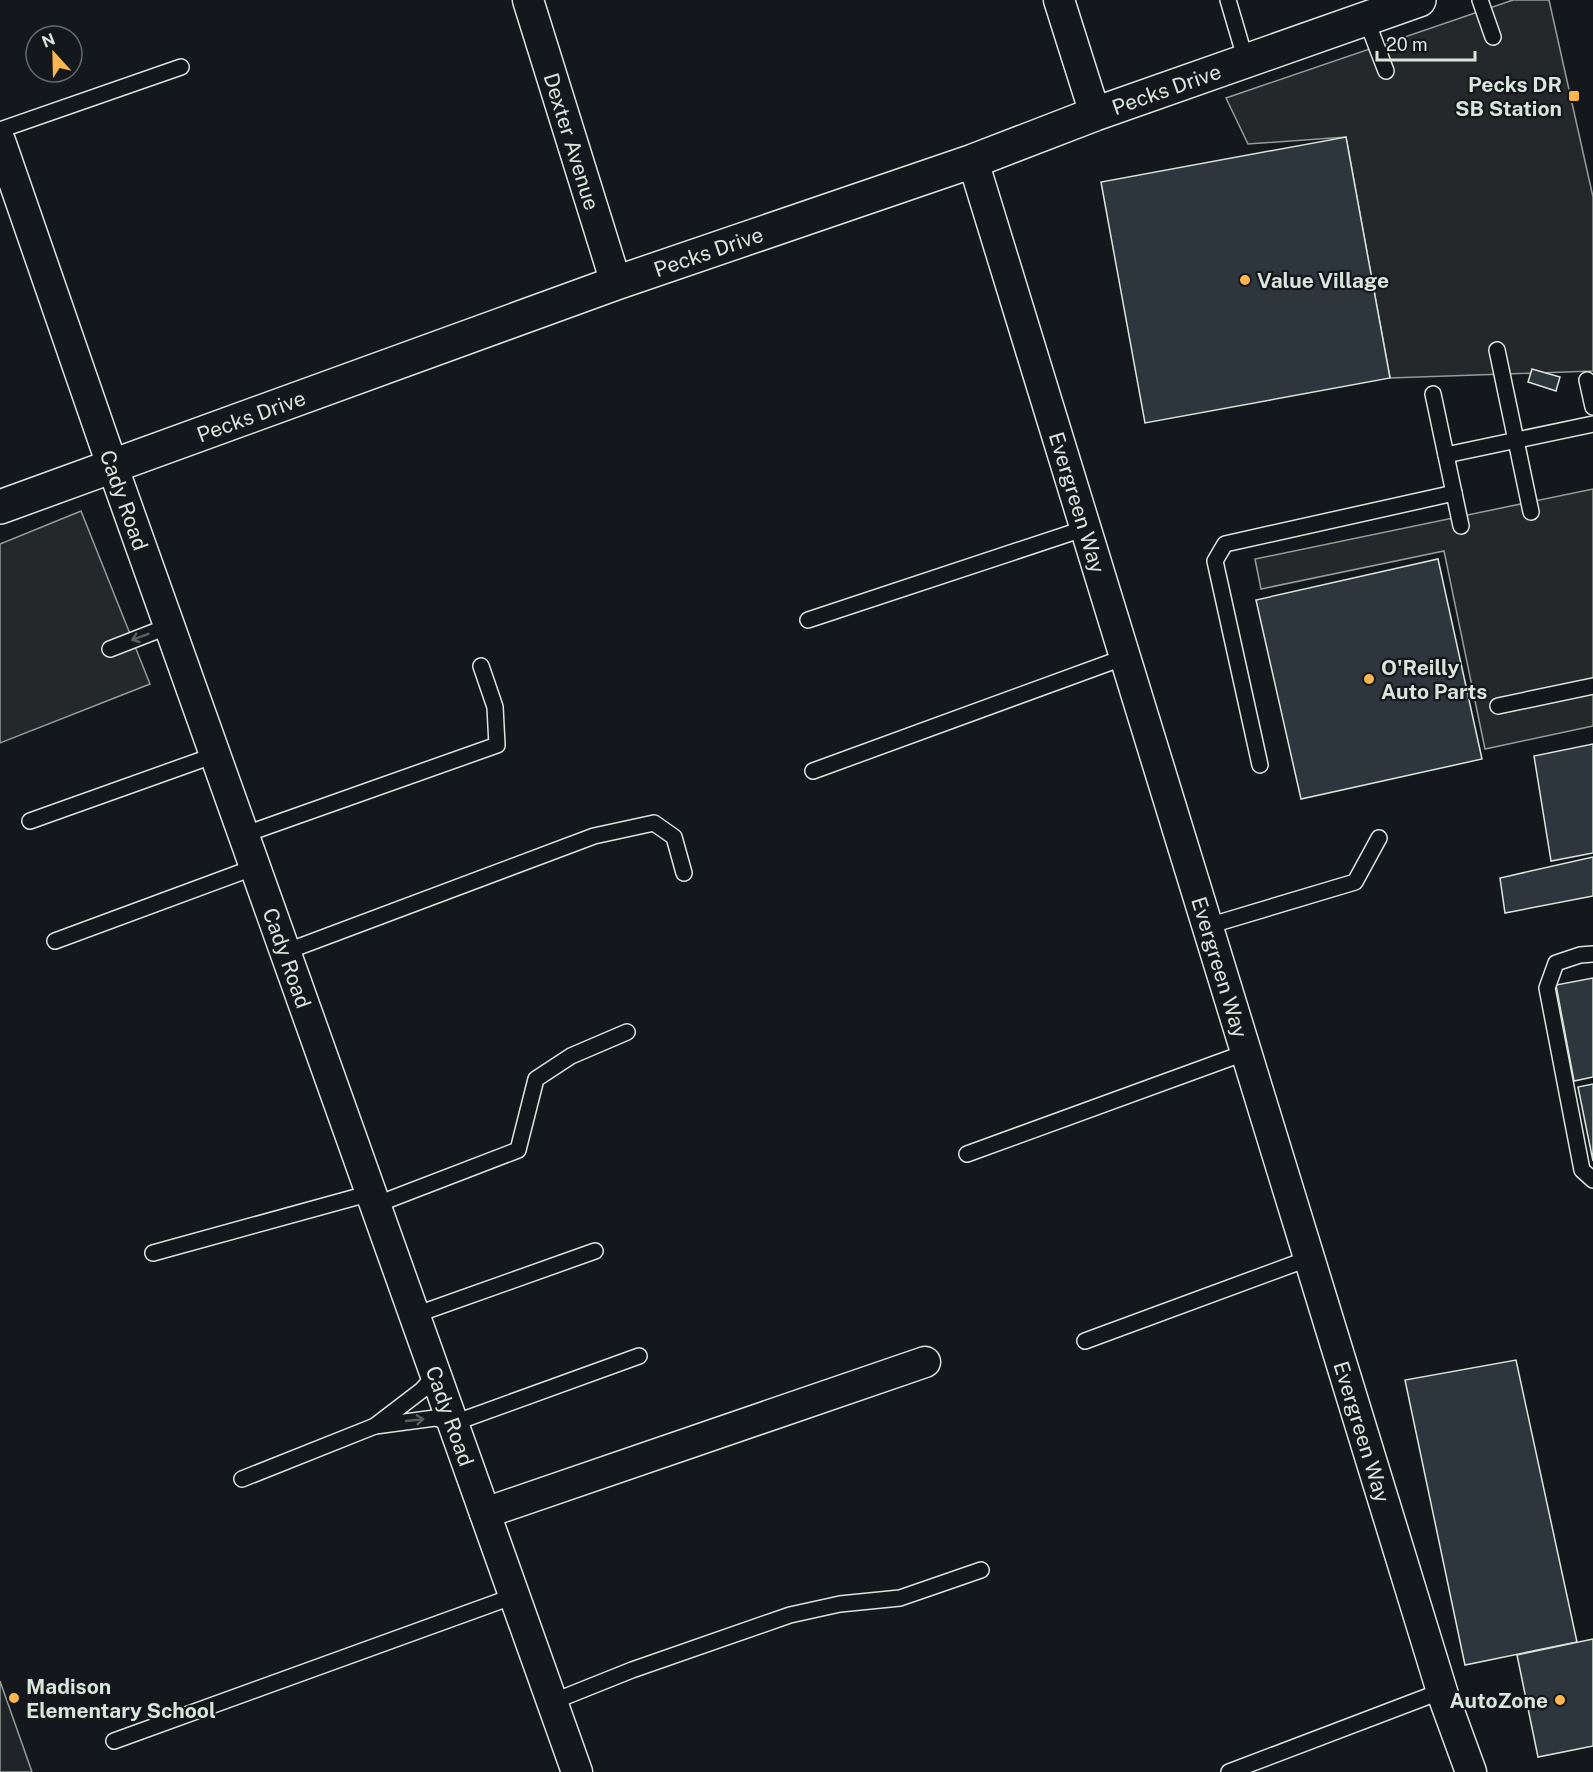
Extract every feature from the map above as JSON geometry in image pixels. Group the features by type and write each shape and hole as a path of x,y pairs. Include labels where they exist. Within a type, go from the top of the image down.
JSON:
{"street":[{"name":"Dexter Avenue","path":"528,0 616,283"},
{"path":"1059,0 1095,114"},
{"name":"Pecks Drive","path":"0,507 616,283 973,161 1095,114 1419,0"},
{"name":"Cady Road","path":"1,147 577,1772"},
{"name":"Evergreen Way","path":"973,161 1442,1691 1471,1772"},
{"path":"485,1513 925,1362"}],"lane":[{"path":"1228,0 1246,61"},
{"path":"1480,0 1493,37"},
{"path":"1366,19 1386,70"},
{"path":"1,147 181,67"},
{"path":"1497,350 1531,512"},
{"path":"1587,380 1593,408"},
{"path":"1433,394 1461,526"},
{"path":"1446,455 1593,424"},
{"path":"1260,765 1215,561 1225,544 1454,493"},
{"path":"808,620 1086,528"},
{"path":"110,649 169,626"},
{"path":"813,771 1125,657"},
{"path":"243,835 497,745 495,707 481,666"},
{"path":"1498,706 1593,686"},
{"path":"30,822 215,755"},
{"path":"285,952 594,836 654,823 674,837 684,873"},
{"path":"1208,926 1355,882 1379,838"},
{"path":"55,941 255,867"},
{"path":"1593,954 1580,955 1556,963 1547,988 1582,1170 1593,1180"},
{"path":"153,1253 373,1199 518,1150 536,1079 571,1056 627,1032"},
{"path":"967,1154 1247,1052"},
{"path":"415,1315 595,1251"},
{"path":"1085,1341 1310,1258"},
{"path":"242,1479 375,1426 435,1418 454,1423 639,1356"},
{"path":"375,1426 422,1390 436,1374"},
{"path":"552,1702 655,1661 790,1615 840,1604 900,1598 981,1570"},
{"path":"114,1741 514,1596"},
{"path":"1229,1772 1442,1691"}],"shaded area":[{"path":"1513,0 1549,0 1593,197 1593,371 1390,378 1346,137 1248,144 1226,98"},
{"path":"1593,489 1593,726 1485,749 1444,551 1261,589 1255,559"},
{"path":"81,511 150,684 0,743 0,544"},
{"path":"0,1681 32,1772 0,1772"}],"building":[{"name":"Value Village","path":"1346,137 1390,378 1145,423 1101,182"},
{"path":"1532,369 1560,377 1556,391 1528,382"},
{"name":"O'Reilly Auto Parts","path":"1438,559 1482,759 1301,799 1256,600"},
{"path":"1593,744 1593,853 1551,861 1534,756"},
{"path":"1593,857 1593,896 1505,913 1500,878"},
{"path":"1593,978 1593,1077 1574,1081 1556,985"},
{"path":"1593,1084 1593,1161 1578,1087"},
{"path":"1516,1360 1577,1642 1465,1665 1405,1380"},
{"name":"AutoZone","path":"1593,1639 1593,1746 1538,1757 1517,1655"}],"place":[{"name":"Pecks DR SB Station","path":"1574,96"},
{"name":"Value Village","path":"1245,280"},
{"name":"O'Reilly Auto Parts","path":"1369,679"},
{"name":"Madison Elementary School","path":"14,1698"},
{"name":"AutoZone","path":"1560,1700"}]}
